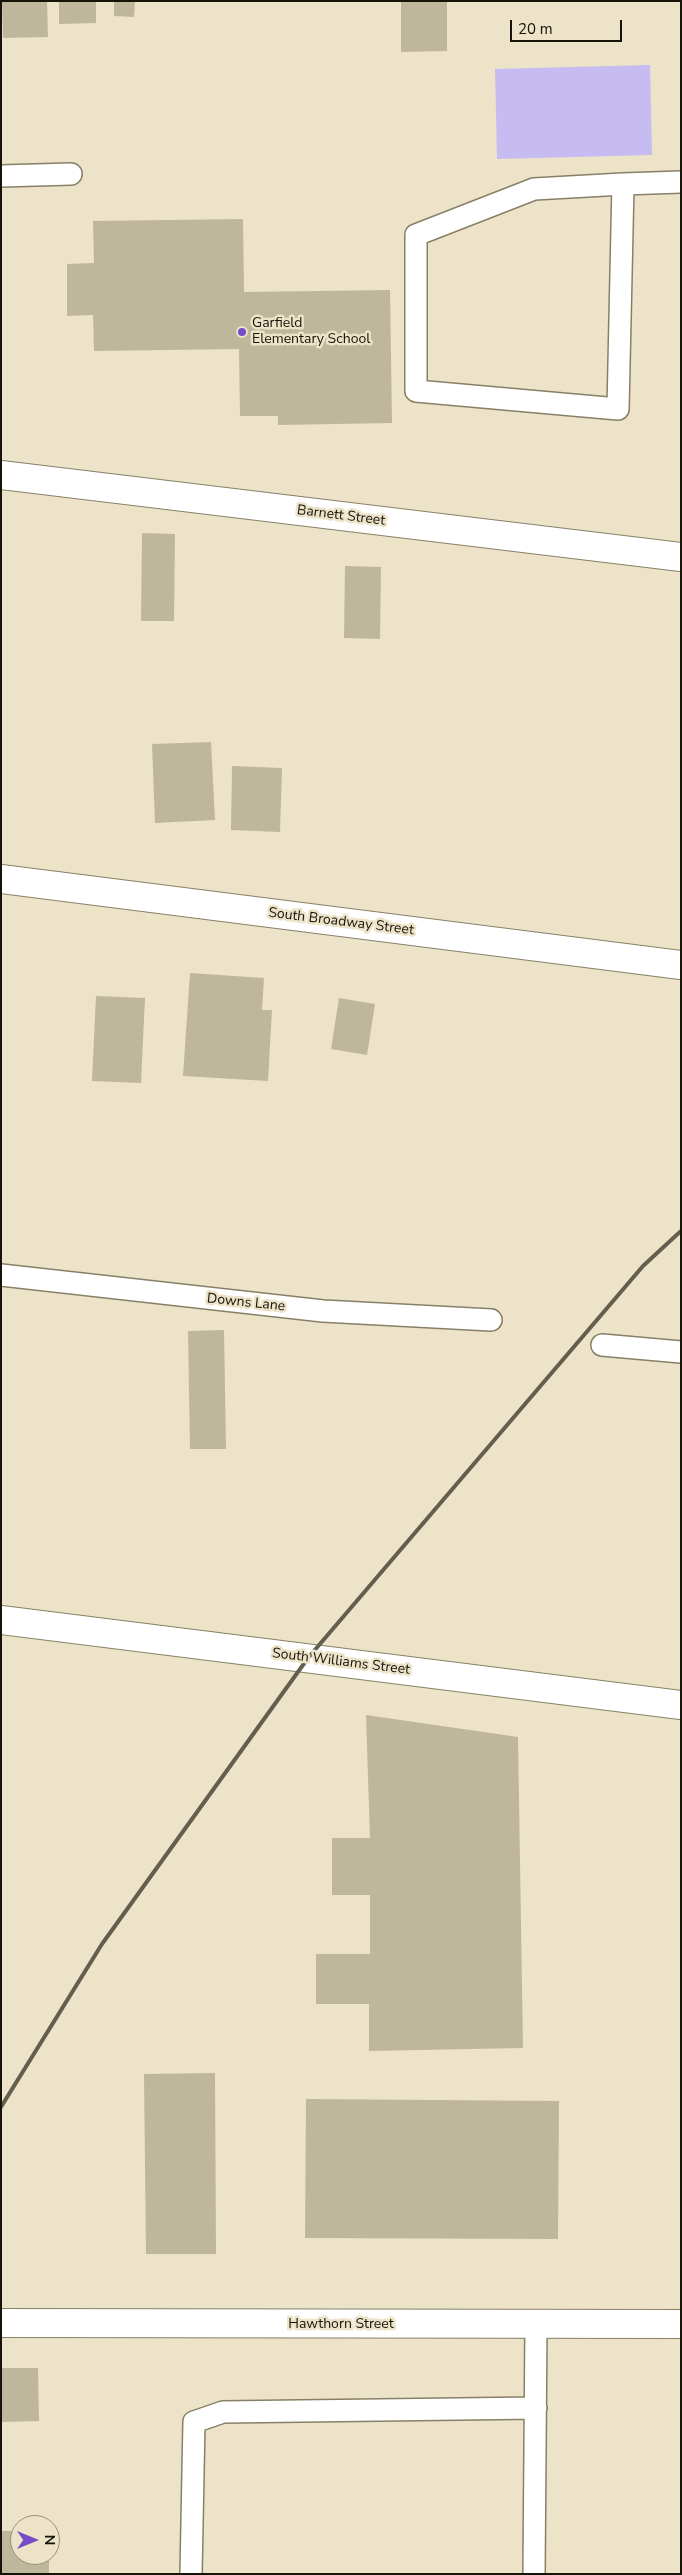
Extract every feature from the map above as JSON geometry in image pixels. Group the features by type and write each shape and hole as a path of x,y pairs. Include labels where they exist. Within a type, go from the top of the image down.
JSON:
{"street":[{"name":"Barnett Street","path":"1,476 681,557"},
{"name":"South Broadway Street","path":"1,879 681,965"},
{"name":"South Williams Street","path":"1,1620 681,1705"},
{"name":"Hawthorn Street","path":"1,2323 681,2324"}],"lane":[{"path":"1,176 71,174"},
{"path":"623,184 618,409 416,391 416,235 534,189 623,184 681,182"},
{"name":"Downs Lane","path":"1,1275 323,1311 491,1320"},
{"path":"602,1345 681,1352"},
{"path":"534,2574 536,2324"},
{"path":"191,2574 194,2422 223,2412 536,2408"}],"shaded area":[{"path":"650,65 652,155 497,159 495,69"}],"building":[{"path":"2,1 47,1 48,37 3,38"},
{"path":"59,1 96,1 96,23 59,24"},
{"path":"114,1 135,1 134,17 114,16"},
{"path":"401,1 447,1 447,51 401,52"},
{"name":"Garfield Elementary School","path":"243,219 244,292 390,290 392,423 278,425 278,416 240,416 239,349 94,351 93,315 67,316 67,264 94,263 93,221"},
{"path":"142,533 175,534 174,621 141,621"},
{"path":"345,566 381,567 380,639 344,638"},
{"path":"211,742 215,820 155,823 152,744"},
{"path":"232,766 282,768 280,832 231,830"},
{"path":"190,973 264,978 262,1010 272,1010 268,1081 183,1076"},
{"path":"96,996 145,998 141,1083 92,1081"},
{"path":"339,998 375,1004 367,1055 331,1049"},
{"path":"224,1330 226,1449 190,1449 188,1331"},
{"path":"366,1715 518,1737 523,2048 369,2051 369,2004 316,2004 316,1954 370,1954 370,1895 332,1895 332,1838 370,1838"},
{"path":"215,2073 216,2254 146,2254 144,2074"},
{"path":"306,2099 559,2101 558,2239 305,2238"},
{"path":"1,2368 38,2368 39,2421 1,2422"},
{"path":"1,2531 10,2531 10,2565 49,2565 49,2574 1,2574"}],"railway":[{"path":"1,2107 102,1944 308,1658 643,1266 681,1231"}],"place":[{"name":"Garfield Elementary School","path":"242,332"}]}
